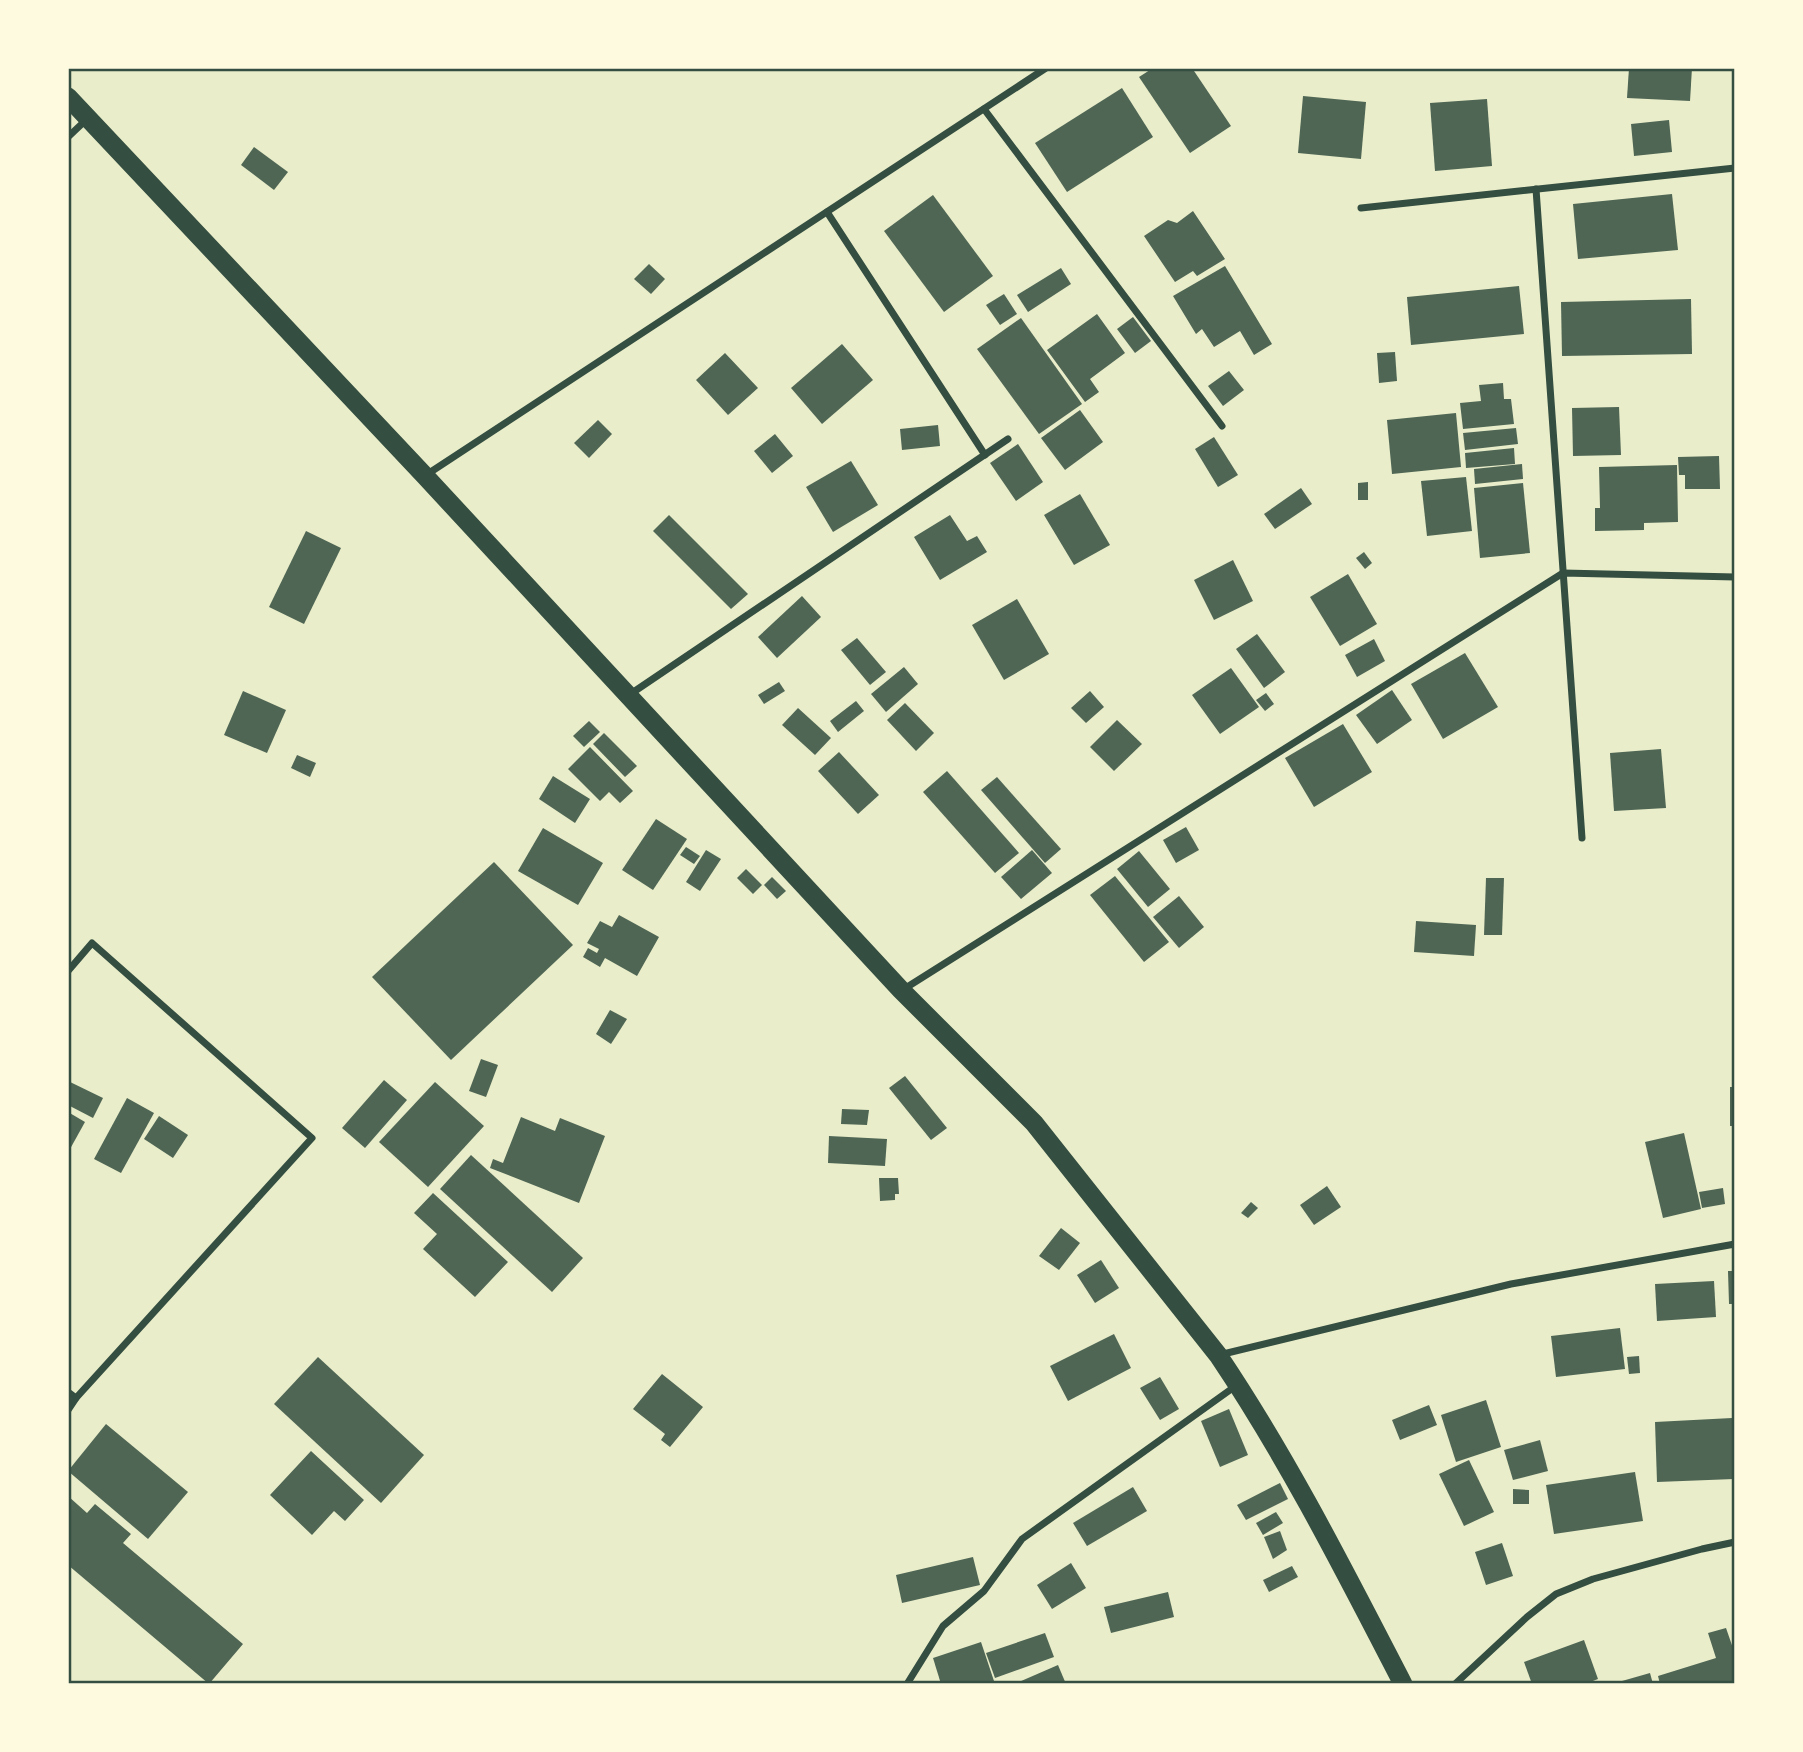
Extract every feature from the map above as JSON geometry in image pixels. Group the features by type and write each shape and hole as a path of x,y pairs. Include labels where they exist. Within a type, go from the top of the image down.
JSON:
{"highway":[{"path":"68,97 425,476 901,990 1034,1123 1218,1355 1238,1385 1283,1457 1403,1684"}],"street":[{"path":"425,476 1046,68"},
{"path":"984,109 1222,426"},
{"path":"68,137 88,118"},
{"path":"1361,208 1735,168"},
{"path":"1536,189 1582,838"},
{"path":"827,212 985,455"},
{"path":"629,695 1008,439"},
{"path":"901,990 1563,573 1735,577"},
{"path":"68,971 92,943 312,1138 68,1410"},
{"path":"1218,1355 1511,1284 1735,1244"},
{"path":"907,1684 943,1626 984,1591 1022,1539 1238,1385"},
{"path":"68,1392 76,1398"},
{"path":"1455,1684 1527,1617 1556,1594 1592,1579 1735,1542"}],"building":[{"path":"1153,68 1192,68 1231,126 1190,153 1139,77"},
{"path":"1629,68 1692,68 1690,101 1627,98"},
{"path":"1122,88 1153,137 1067,192 1035,143"},
{"path":"1303,96 1366,102 1361,159 1298,153"},
{"path":"1487,99 1492,166 1435,171 1430,103"},
{"path":"1669,120 1672,152 1634,156 1631,124"},
{"path":"254,147 288,172 274,190 241,165"},
{"path":"1672,194 1678,250 1578,259 1573,204"},
{"path":"933,195 993,276 944,312 884,231"},
{"path":"1193,211 1225,259 1197,276 1193,271 1175,282 1144,236 1168,220 1177,223"},
{"path":"649,264 665,279 651,294 634,279"},
{"path":"1225,266 1272,344 1254,355 1240,331 1214,347 1202,329 1196,334 1173,296"},
{"path":"1061,268 1071,284 1028,312 1017,295"},
{"path":"1519,286 1524,334 1411,345 1407,297"},
{"path":"1004,294 1017,314 1000,325 986,305"},
{"path":"1691,299 1692,354 1562,356 1561,302"},
{"path":"1097,314 1125,353 1090,379 1099,392 1085,402 1047,350"},
{"path":"1133,317 1151,341 1135,353 1117,329"},
{"path":"1021,318 1082,404 1039,434 977,349"},
{"path":"842,344 873,380 822,424 791,388"},
{"path":"1395,352 1397,381 1379,383 1377,353"},
{"path":"725,353 758,388 728,415 696,380"},
{"path":"1229,371 1244,390 1223,406 1208,386"},
{"path":"1503,383 1504,399 1511,399 1514,424 1463,429 1460,403 1481,401 1479,385"},
{"path":"1619,407 1621,455 1573,456 1572,408"},
{"path":"1080,410 1103,442 1065,470 1041,438"},
{"path":"1456,413 1461,467 1392,474 1387,420"},
{"path":"598,420 612,434 589,458 574,443"},
{"path":"938,425 940,446 902,450 900,429"},
{"path":"1516,428 1518,444 1465,450 1463,433"},
{"path":"775,434 793,456 772,473 754,451"},
{"path":"1214,437 1238,475 1218,487 1195,449"},
{"path":"1018,444 1043,482 1016,501 990,463"},
{"path":"1514,448 1515,464 1466,468 1465,453"},
{"path":"1719,456 1720,489 1685,489 1685,475 1679,475 1678,457"},
{"path":"851,461 878,505 833,532 806,487"},
{"path":"1522,464 1523,479 1475,484 1474,469"},
{"path":"1677,465 1678,522 1644,523 1644,530 1595,531 1595,508 1600,508 1599,467"},
{"path":"1466,477 1472,531 1427,536 1421,481"},
{"path":"1368,482 1368,500 1358,500 1358,483"},
{"path":"1523,483 1530,553 1480,558 1474,488"},
{"path":"1301,488 1312,504 1275,529 1264,514"},
{"path":"1080,494 1110,545 1074,565 1044,515"},
{"path":"669,515 748,594 731,609 653,531"},
{"path":"950,515 967,541 977,536 987,552 940,580 914,537"},
{"path":"306,531 341,548 304,624 269,607"},
{"path":"1364,552 1372,563 1365,569 1356,558"},
{"path":"1233,560 1253,601 1214,620 1194,580"},
{"path":"1348,574 1377,624 1340,646 1310,597"},
{"path":"802,596 821,617 777,658 758,637"},
{"path":"1017,599 1049,654 1004,680 972,625"},
{"path":"1257,634 1285,672 1264,688 1236,649"},
{"path":"857,638 886,672 870,685 841,650"},
{"path":"1374,639 1385,661 1357,677 1345,655"},
{"path":"1465,653 1498,707 1443,739 1411,684"},
{"path":"904,667 918,684 886,712 871,694"},
{"path":"1231,668 1259,707 1220,734 1192,695"},
{"path":"779,682 785,691 764,704 758,695"},
{"path":"1392,690 1412,720 1377,744 1356,715"},
{"path":"243,691 286,710 267,753 224,735"},
{"path":"1090,691 1104,707 1086,723 1071,708"},
{"path":"1266,693 1274,704 1265,711 1256,700"},
{"path":"856,701 864,711 838,732 830,721"},
{"path":"905,703 934,733 916,751 887,720"},
{"path":"798,708 831,738 815,755 782,725"},
{"path":"1117,720 1142,744 1114,771 1090,747"},
{"path":"589,721 600,732 584,747 573,736"},
{"path":"1343,724 1372,772 1314,807 1285,758"},
{"path":"604,733 637,766 625,777 593,744"},
{"path":"590,747 633,791 620,803 609,792 600,801 568,769"},
{"path":"1661,749 1666,808 1614,811 1610,753"},
{"path":"839,752 879,795 858,814 818,771"},
{"path":"297,755 316,763 310,777 291,768"},
{"path":"947,771 1019,853 995,873 923,792"},
{"path":"553,776 590,799 575,823 539,799"},
{"path":"997,777 1061,849 1045,863 981,790"},
{"path":"656,819 687,839 653,890 622,870"},
{"path":"1186,827 1199,850 1176,863 1163,840"},
{"path":"543,828 603,863 578,905 518,871"},
{"path":"686,847 700,856 694,864 680,855"},
{"path":"706,850 721,859 700,891 686,882"},
{"path":"1032,850 1052,873 1021,899 1001,877"},
{"path":"1139,851 1170,889 1148,907 1117,869"},
{"path":"494,862 573,945 451,1060 372,977"},
{"path":"746,869 762,885 753,894 737,878"},
{"path":"1115,876 1169,942 1144,962 1090,895"},
{"path":"772,877 786,891 777,899 764,885"},
{"path":"1486,878 1504,878 1502,935 1484,935"},
{"path":"1179,896 1204,927 1179,948 1153,917"},
{"path":"619,915 659,937 637,976 605,958 600,967 583,957 588,948 597,953 599,949 587,943 600,921 612,927"},
{"path":"1416,921 1476,925 1474,956 1414,952"},
{"path":"610,1010 627,1019 611,1044 596,1034"},
{"path":"481,1059 498,1065 486,1097 469,1091"},
{"path":"905,1076 947,1128 931,1140 889,1088"},
{"path":"384,1080 407,1100 365,1148 342,1128"},
{"path":"68,1081 103,1098 93,1118 68,1105"},
{"path":"435,1082 484,1126 428,1187 379,1142"},
{"path":"1730,1087 1735,1087 1735,1126 1730,1126"},
{"path":"127,1098 154,1113 121,1173 94,1159"},
{"path":"842,1109 869,1110 867,1125 841,1124"},
{"path":"68,1112 85,1122 70,1149 68,1147"},
{"path":"159,1116 188,1135 173,1158 144,1139"},
{"path":"521,1117 555,1131 560,1118 605,1136 579,1203 490,1168 493,1159 503,1163"},
{"path":"1684,1133 1701,1209 1663,1218 1645,1142"},
{"path":"829,1136 887,1139 885,1166 828,1163"},
{"path":"471,1155 583,1258 552,1292 440,1189"},
{"path":"879,1178 898,1178 899,1194 895,1194 895,1200 880,1201"},
{"path":"1327,1186 1341,1207 1314,1225 1300,1205"},
{"path":"1723,1188 1725,1204 1702,1208 1699,1192"},
{"path":"433,1193 508,1262 475,1297 423,1249 437,1234 414,1213"},
{"path":"1251,1202 1258,1208 1248,1218 1241,1213"},
{"path":"1061,1228 1080,1243 1059,1270 1039,1256"},
{"path":"1101,1260 1119,1288 1095,1303 1077,1275"},
{"path":"1728,1271 1735,1271 1735,1304 1729,1304"},
{"path":"1714,1281 1716,1317 1657,1321 1655,1284"},
{"path":"1620,1328 1625,1369 1556,1377 1551,1336"},
{"path":"1114,1334 1131,1368 1068,1401 1050,1366"},
{"path":"1639,1356 1640,1373 1629,1374 1627,1357"},
{"path":"318,1357 424,1455 381,1503 274,1404"},
{"path":"662,1374 703,1407 670,1447 661,1440 665,1434 633,1409"},
{"path":"1160,1377 1179,1409 1160,1420 1140,1388"},
{"path":"1486,1400 1501,1447 1456,1462 1441,1415"},
{"path":"1429,1405 1437,1425 1400,1440 1392,1420"},
{"path":"1229,1409 1248,1455 1220,1467 1201,1421"},
{"path":"1732,1418 1734,1479 1657,1482 1655,1422"},
{"path":"106,1424 188,1492 148,1539 68,1471"},
{"path":"1540,1440 1548,1471 1513,1480 1504,1450"},
{"path":"311,1451 364,1500 345,1521 334,1511 312,1535 270,1495"},
{"path":"1469,1460 1494,1512 1464,1526 1439,1474"},
{"path":"1635,1472 1643,1521 1554,1534 1546,1485"},
{"path":"1280,1483 1288,1499 1246,1520 1237,1505"},
{"path":"1133,1487 1147,1511 1087,1546 1073,1523"},
{"path":"1513,1489 1529,1490 1529,1504 1513,1504"},
{"path":"68,1496 87,1513 95,1504 131,1534 123,1543 243,1644 209,1684 68,1565"},
{"path":"1276,1512 1283,1523 1263,1535 1256,1523"},
{"path":"1280,1531 1287,1550 1273,1559 1264,1537"},
{"path":"1502,1543 1513,1576 1486,1585 1475,1552"},
{"path":"973,1557 980,1585 902,1603 896,1575"},
{"path":"1071,1563 1086,1588 1052,1609 1037,1585"},
{"path":"1292,1566 1298,1577 1269,1592 1263,1580"},
{"path":"1168,1592 1174,1617 1111,1633 1104,1607"},
{"path":"1726,1628 1735,1654 1735,1684 1660,1684 1658,1676 1716,1658 1708,1633"},
{"path":"1045,1633 1054,1657 995,1678 986,1653"},
{"path":"1584,1640 1598,1679 1585,1684 1532,1684 1524,1662"},
{"path":"981,1642 995,1684 941,1684 933,1658"},
{"path":"1058,1665 1066,1684 1014,1684"},
{"path":"1650,1673 1653,1684 1615,1684 1615,1683"}]}
